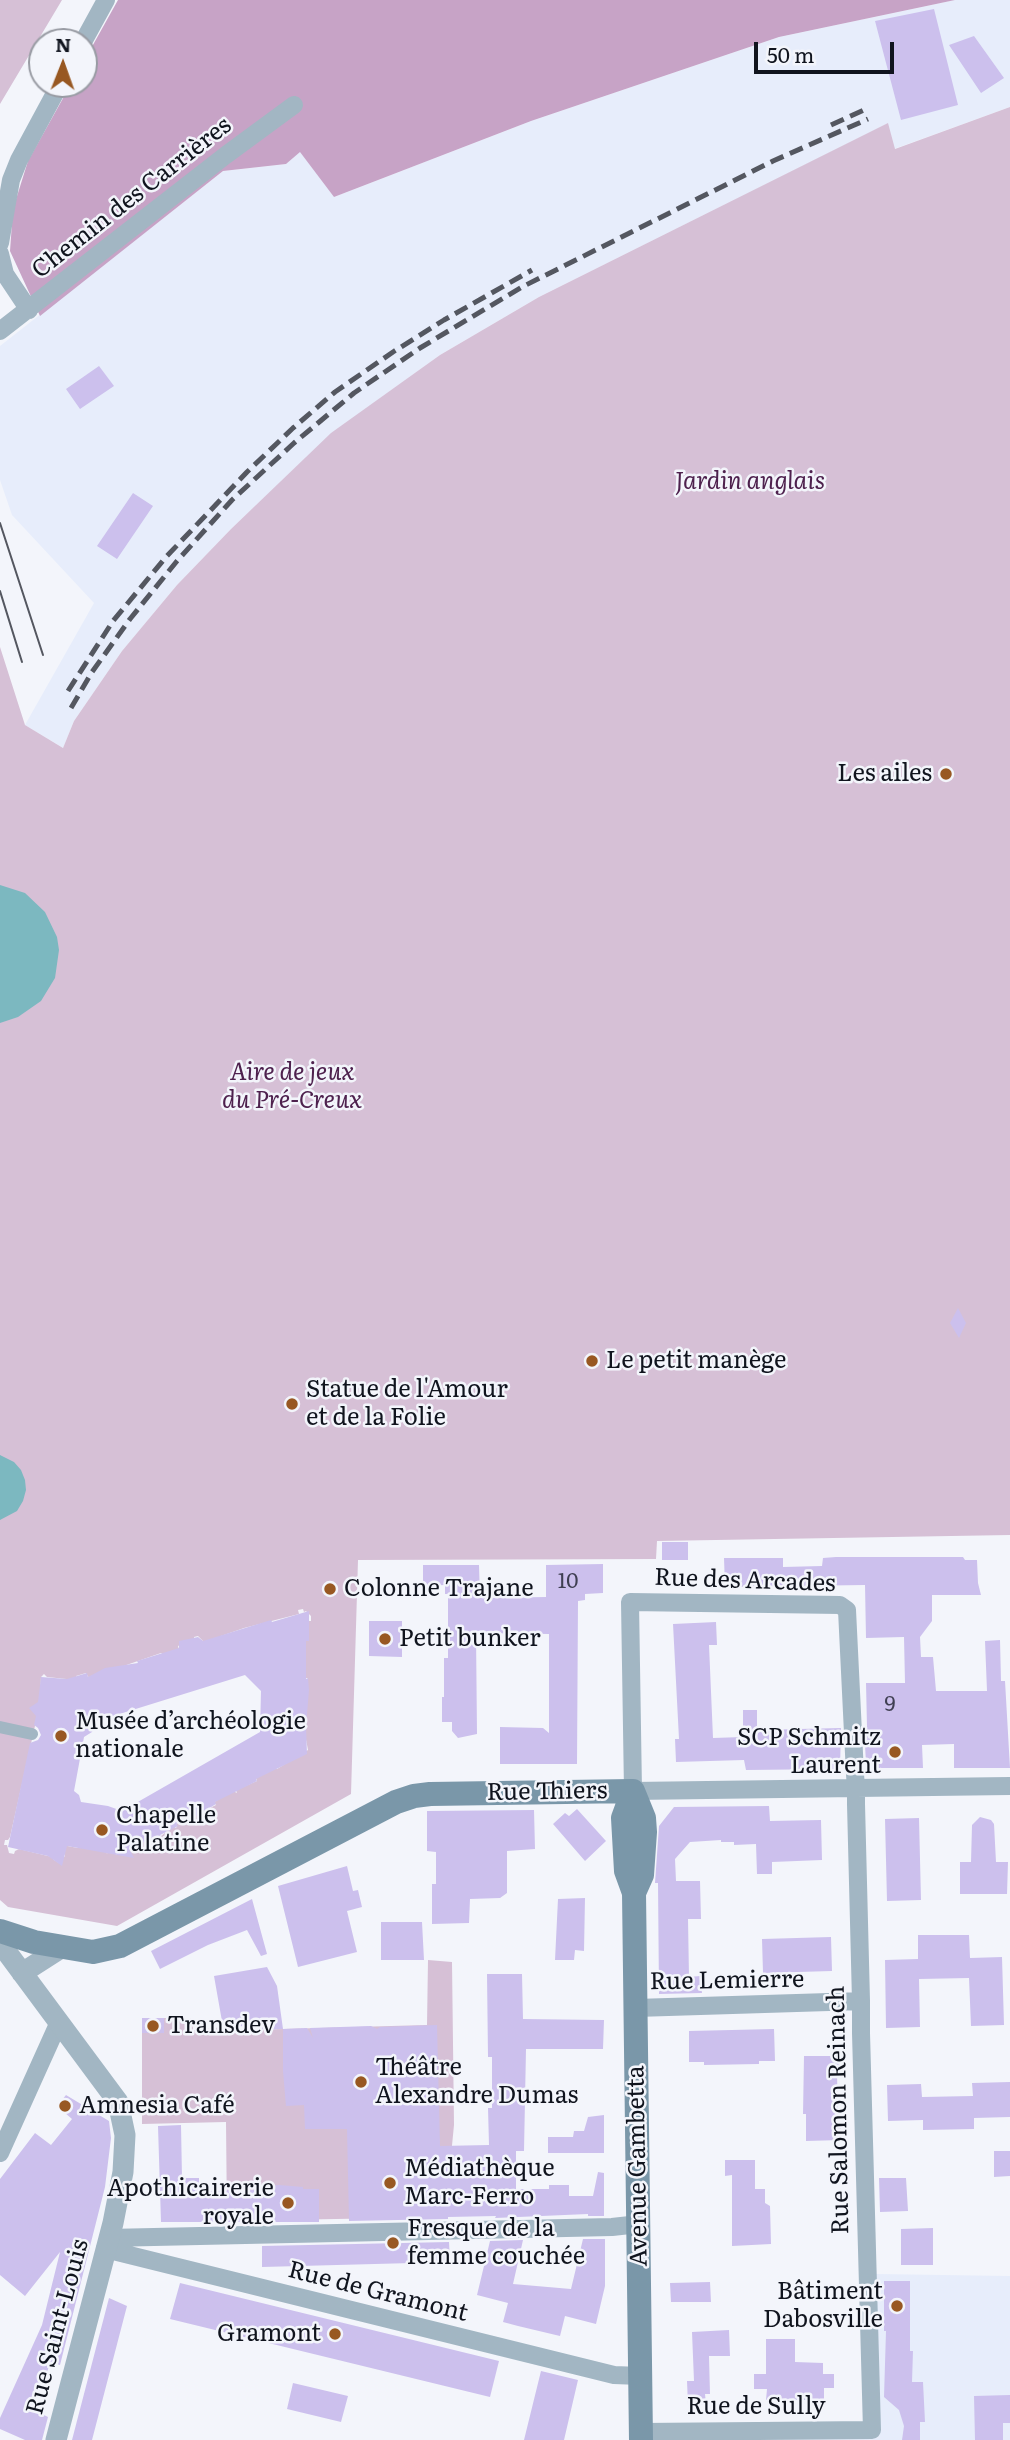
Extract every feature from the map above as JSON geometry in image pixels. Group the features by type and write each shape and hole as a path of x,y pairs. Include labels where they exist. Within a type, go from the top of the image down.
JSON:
{"main road":[{"name":"Avenue Gambetta","path":"633,1791 623,1818 626,1871 634,1893 641,2436"},
{"name":"Rue Thiers","path":"0,1931 61,1948 93,1952 120,1946 396,1801 414,1796 633,1791"}],"street":[{"path":"91,28 106,0"},
{"path":"0,243 11,180 52,98"},
{"name":"Chemin des Carrières","path":"0,331 294,104"},
{"path":"0,254 5,274 29,310"},
{"name":"Rue des Arcades","path":"633,1791 630,1602 840,1605 847,1610 856,1788"},
{"path":"0,1727 32,1734"},
{"name":"Rue Thiers","path":"633,1791 1010,1786"},
{"name":"Rue Salomon Reinach","path":"856,1788 872,2430"},
{"path":"0,1943 59,2022 0,2153"},
{"path":"22,1973 61,1948"},
{"name":"Rue Lemierre","path":"636,2008 861,2001"},
{"name":"Rue Saint-Louis","path":"56,2440 107,2244 123,2172 125,2135 118,2102 59,2022"},
{"path":"107,2244 639,2224"},
{"name":"Rue de Gramont","path":"107,2244 614,2375 640,2376"},
{"name":"Rue de Sully","path":"641,2436 872,2430"}],"shaded area":[{"path":"118,0 955,0 779,37 531,121 334,197 300,152 286,164 223,171 40,316 10,251 13,209 28,161 63,98 98,98 98,36"},
{"path":"955,0 1010,0 1010,107 894,149 887,124 539,297 440,355 331,434 231,529 177,585 122,651 74,721 63,748 25,725 94,603 12,515 0,480 0,346 223,171 286,164 300,151 334,197 531,121 779,37"},
{"path":"876,2274 1010,2276 1010,2440 730,2440 876,2436"}],"green space":[{"path":"0,0 62,0 45,28 28,28 28,57 0,104"},
{"path":"1010,107 1010,1535 657,1541 656,1559 358,1560 351,1794 117,1926 8,1907 0,1900 0,647 25,725 63,748 74,721 122,651 177,585 331,433 440,355 539,297 888,123 895,149","holes":["303,1609 311,1616 311,1621 307,1621 307,1726 304,1729 308,1750 256,1778 257,1781 236,1790 237,1793 233,1791 214,1802 216,1805 176,1824 177,1827 174,1825 154,1842 151,1839 148,1841 146,1837 130,1850 130,1853 117,1855 108,1850 107,1854 106,1849 80,1844 78,1848 62,1845 65,1856 59,1863 52,1857 19,1849 14,1854 9,1853 7,1845 4,1845 5,1840 10,1837 37,1717 32,1708 40,1703 41,1677 44,1674 47,1677 76,1680 76,1676 86,1673 89,1678 161,1653 164,1655 179,1650 178,1646 194,1637 198,1636 204,1642 244,1628 299,1614 298,1610"]},
{"path":"428,1960 452,1962 454,2125 445,2217 227,2221 226,2122 142,2124 142,2033 164,2033 164,2018 192,2018 193,2030 223,2027 247,2030 427,2025"}],"water":[{"path":"0,885 25,893 45,912 57,937 59,950 55,978 41,1001 18,1017 0,1023"},
{"path":"0,1455 14,1462 21,1470 26,1490 17,1511 0,1520"}],"building":[{"path":"934,9 958,105 901,120 875,21"},
{"path":"974,36 1004,78 981,93 949,45"},
{"path":"99,366 114,386 80,409 66,389"},
{"path":"133,493 153,506 117,559 97,546"},
{"path":"958,1308 966,1323 959,1338 950,1323"},
{"path":"662,1542 688,1542 688,1560 662,1560"},
{"path":"963,1557 965,1560 977,1560 981,1595 932,1595 932,1621 920,1637 921,1657 933,1657 936,1691 987,1691 985,1641 1000,1640 1001,1681 1005,1681 1010,1768 954,1768 954,1744 922,1745 923,1768 872,1768 866,1763 866,1683 905,1683 904,1637 866,1638 865,1585 725,1587 724,1558 783,1558 783,1567 822,1566 823,1558"},
{"path":"603,1564 603,1593 585,1594 585,1600 578,1601 577,1764 500,1764 500,1727 543,1728 549,1733 549,1634 476,1633 477,1734 458,1738 452,1731 452,1722 442,1722 444,1658 448,1658 448,1594 445,1594 445,1585 423,1586 423,1565 479,1565 480,1598 546,1597 546,1565"},
{"path":"309,1611 309,1641 306,1641 306,1679 308,1678 309,1690 307,1754 256,1779 257,1781 215,1802 216,1804 198,1815 176,1824 178,1826 160,1835 167,1845 149,1840 129,1848 134,1858 67,1846 62,1866 48,1856 8,1847 30,1743 38,1740 41,1735 34,1725 36,1716 29,1708 38,1702 41,1677 67,1679 87,1673 88,1677 105,1668 138,1663 137,1661 179,1648 179,1641 198,1637 203,1641 271,1620 272,1622","holes":["245,1675 261,1691 260,1732 122,1811 81,1802 74,1791 84,1737 92,1732 97,1721"]},
{"name":"Petit bunker","path":"369,1621 402,1621 402,1657 369,1656"},
{"path":"716,1622 717,1645 709,1645 713,1738 743,1737 743,1710 757,1710 757,1730 841,1728 840,1769 746,1770 744,1760 676,1762 675,1739 679,1739 673,1624"},
{"path":"769,1806 770,1821 821,1820 822,1860 772,1862 772,1874 757,1874 756,1844 734,1845 734,1842 721,1840 690,1842 675,1859 676,1881 700,1881 701,1919 688,1919 689,1977 700,1976 702,1993 659,1994 658,1883 655,1883 659,1826 674,1807"},
{"path":"577,1809 606,1841 585,1861 553,1824 565,1813 569,1816"},
{"path":"534,1810 535,1849 507,1851 507,1893 500,1898 470,1899 469,1923 432,1924 432,1884 436,1884 436,1852 427,1851 427,1811"},
{"path":"980,1817 991,1820 994,1824 996,1862 1008,1862 1007,1894 960,1894 960,1862 971,1862 972,1825"},
{"path":"919,1818 921,1900 887,1901 885,1819"},
{"path":"347,1866 353,1891 358,1890 362,1907 347,1911 357,1952 298,1967 278,1886"},
{"path":"585,1898 584,1951 575,1950 574,1960 555,1960 558,1899"},
{"path":"252,1899 267,1954 261,1956 247,1930 208,1945 160,1969 151,1951"},
{"path":"381,1922 422,1922 424,1960 381,1960"},
{"path":"918,1935 969,1935 970,1958 1002,1957 1004,2025 971,2026 969,1978 919,1979 920,2027 886,2028 885,1960 918,1959"},
{"path":"831,1937 832,1971 763,1973 762,1939"},
{"path":"267,1967 277,1986 283,2029 247,2030 247,2026 223,2027 214,1976"},
{"path":"487,1974 522,1974 523,2019 604,2020 603,2049 526,2049 524,2151 516,2151 516,2189 549,2189 549,2185 569,2185 569,2196 593,2196 598,2172 604,2173 604,2216 588,2214 349,2221 347,2129 305,2129 304,2105 286,2106 283,2029 307,2028 313,2038 310,2028 371,2026 377,2029 437,2025 440,2146 489,2145 488,2108 492,2108 492,2057 488,2057"},
{"name":"Transdev","path":"142,2018 164,2018 164,2033 142,2033"},
{"path":"774,2029 775,2061 704,2065 704,2062 689,2062 689,2031"},
{"path":"804,2056 839,2056 838,2124 841,2124 841,2140 806,2141 806,2114 803,2114"},
{"path":"1010,2082 1010,2117 974,2118 974,2129 923,2130 923,2120 888,2121 887,2085 921,2084 922,2097 973,2096 972,2083"},
{"path":"66,2095 109,2121 111,2138 105,2187 60,2365 51,2362 32,2409 48,2417 42,2440 25,2440 0,2429 0,2418 42,2325 60,2252 25,2296 0,2275 0,2179 35,2133 51,2145 72,2119 57,2106"},
{"path":"604,2115 604,2153 548,2153 548,2137 573,2137 574,2131 584,2131 588,2117"},
{"path":"181,2125 182,2178 199,2178 199,2191 255,2190 255,2187 279,2185 319,2189 319,2222 161,2222 158,2126"},
{"path":"994,2151 1010,2151 1010,2176 994,2177"},
{"path":"725,2160 755,2160 755,2189 765,2189 765,2203 770,2206 771,2244 732,2246 732,2175 725,2176"},
{"path":"879,2178 906,2178 908,2211 880,2212"},
{"path":"933,2228 933,2265 901,2265 901,2229"},
{"path":"583,2239 605,2239 605,2286 596,2324 565,2316 560,2336 518,2326 503,2322 508,2303 477,2295 490,2241 523,2240 513,2284 571,2289"},
{"path":"449,2242 450,2262 262,2267 262,2246"},
{"path":"884,2281 910,2281 912,2382 923,2382 925,2422 920,2422 920,2440 902,2440 904,2426 899,2410 884,2397"},
{"path":"710,2282 711,2302 671,2302 670,2283"},
{"path":"180,2283 499,2361 490,2397 170,2319"},
{"path":"109,2298 127,2306 92,2440 72,2440"},
{"path":"729,2330 730,2356 709,2356 710,2394 705,2394 706,2404 688,2405 687,2381 694,2381 692,2332"},
{"path":"766,2339 795,2339 795,2362 823,2363 823,2374 834,2374 834,2388 824,2388 824,2400 766,2400 767,2389 754,2389 754,2374 766,2374"},
{"path":"541,2371 578,2380 564,2440 524,2440"},
{"path":"293,2383 348,2396 341,2422 287,2409"},
{"path":"1010,2395 1010,2423 1003,2423 1003,2440 975,2440 974,2396"}],"tram line":[{"path":"0,523 43,655"},
{"path":"0,591 22,662"}],"railway":[{"path":"831,125 866,109"},
{"path":"71,708 92,672 130,619 177,561 232,500 354,393 420,348 522,287 773,161 868,119"},
{"path":"68,691 113,621 166,557 293,428 335,392 393,352 532,270"}],"place":[{"name":"Les ailes","path":"946,774"},
{"name":"Le petit manège","path":"592,1361"},
{"name":"Statue de l'Amour et de la Folie","path":"292,1404"},
{"name":"Colonne Trajane","path":"330,1589"},
{"name":"Petit bunker","path":"385,1639"},
{"name":"Musée d’archéologie nationale","path":"61,1736"},
{"name":"SCP Schmitz Laurent","path":"895,1752"},
{"name":"Chapelle Palatine","path":"102,1830"},
{"name":"Transdev","path":"153,2026"},
{"name":"Théâtre Alexandre Dumas","path":"361,2082"},
{"name":"Amnesia Café","path":"65,2106"},
{"name":"Médiathèque Marc-Ferro","path":"390,2183"},
{"name":"Apothicairerie royale","path":"288,2203"},
{"name":"Fresque de la femme couchée","path":"393,2243"},
{"name":"Bâtiment Dabosville","path":"897,2306"},
{"name":"Gramont","path":"335,2334"}],"park label":[{"name":"Jardin anglais","path":"750,482"},
{"name":"Aire de jeux du Pré-Creux","path":"292,1087"}]}
